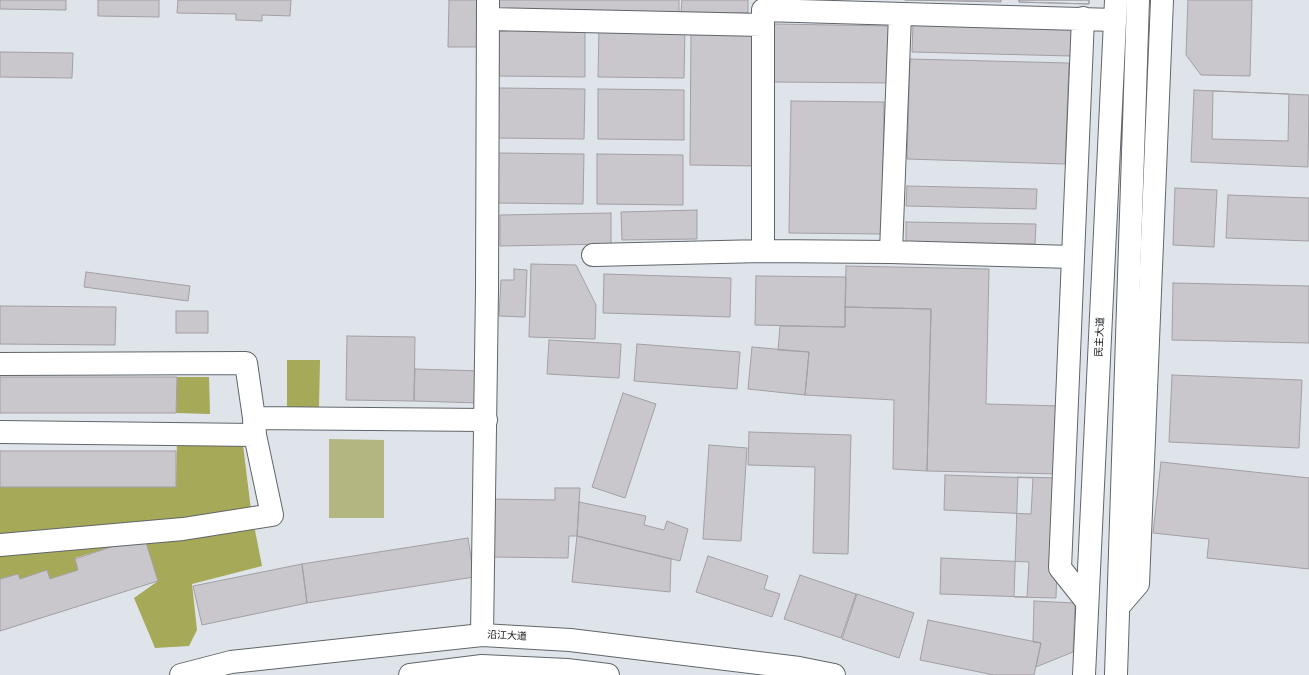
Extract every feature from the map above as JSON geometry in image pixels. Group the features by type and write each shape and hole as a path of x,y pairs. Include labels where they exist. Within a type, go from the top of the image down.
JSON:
{"main road":[{"path":"1116,675 1138,0"},
{"path":"1119,606 1138,584 1162,0"},
{"path":"482,635 486,420 488,10 900,14 1011,8 1083,18 1115,10"},
{"name":"民主大道","path":"1084,675 1115,10"},
{"path":"763,12 763,251"},
{"path":"892,252 900,14"},
{"path":"1083,18 1060,568 1087,602"},
{"path":"593,255 763,251 892,252 1073,257"},
{"path":"0,364 246,363 254,427 272,515 183,529 0,545"},
{"path":"0,432 254,427 486,420"},
{"name":"沿江大道","path":"181,675 231,662 482,635 570,640 799,668 834,675"},
{"path":"410,675 482,666 567,670 608,675"}],"green space":[{"path":"287,360 320,360 319,407 287,407"},
{"path":"177,377 209,377 210,414 176,413"},
{"path":"177,436 242,437 251,510 262,566 192,584 197,630 189,646 155,648 134,598 158,581 144,537 75,558 78,570 50,579 47,570 20,579 18,574 0,579 0,487 176,487"},
{"path":"329,439 384,440 384,518 329,518"}],"building":[{"path":"0,0 66,0 66,10 0,9"},
{"path":"98,0 159,0 159,17 98,16"},
{"path":"178,0 291,0 290,16 262,15 262,21 236,20 236,14 177,13"},
{"path":"449,0 477,0 477,47 448,47"},
{"path":"498,0 679,0 679,12 498,9"},
{"path":"682,0 748,0 748,13 681,12"},
{"path":"905,0 1001,0 1001,2"},
{"path":"1019,0 1089,0 1089,4 1019,2"},
{"path":"1019,0 1089,0 1089,4 1019,2"},
{"path":"1188,0 1252,0 1250,76 1201,75 1186,55"},
{"path":"774,24 893,26 892,83 773,82"},
{"path":"913,25 1072,28 1071,56 912,52"},
{"path":"499,26 585,27 585,77 499,76"},
{"path":"599,27 685,28 684,78 598,77"},
{"path":"691,29 757,29 756,166 690,165"},
{"path":"0,52 73,53 72,78 0,77"},
{"path":"910,59 1069,63 1065,164 907,159"},
{"path":"499,88 585,89 584,139 498,138"},
{"path":"598,89 684,90 684,140 598,139"},
{"path":"1194,90 1309,95 1308,167 1191,162"},
{"path":"1213,91 1289,94 1288,141 1212,139"},
{"path":"791,101 884,102 882,234 789,233"},
{"path":"498,153 584,154 583,204 497,203"},
{"path":"597,154 683,155 683,205 597,204"},
{"path":"907,186 1037,189 1036,209 906,206"},
{"path":"1175,188 1217,190 1214,247 1173,245"},
{"path":"1228,195 1309,198 1309,241 1226,238"},
{"path":"697,210 697,239 622,240 621,212"},
{"path":"611,213 611,244 500,246 500,215"},
{"path":"906,222 1036,224 1035,244 906,242"},
{"path":"531,264 576,265 596,305 595,339 529,337"},
{"path":"846,266 989,269 986,404 1062,406 1060,474 927,471 931,309 845,307"},
{"path":"514,269 527,270 525,317 499,316 501,280 514,280"},
{"path":"86,272 190,286 188,301 84,287"},
{"path":"604,274 731,278 730,317 603,313"},
{"path":"756,276 846,277 845,327 755,325"},
{"path":"1173,283 1309,286 1309,343 1172,340"},
{"path":"0,306 116,307 115,345 0,344"},
{"path":"845,307 931,309 927,471 893,469 894,400 805,395 809,352 778,350 780,326 845,327"},
{"path":"176,311 208,311 208,333 176,333"},
{"path":"347,336 415,337 414,401 346,400"},
{"path":"549,340 621,344 619,378 547,374"},
{"path":"637,344 740,352 737,389 634,381"},
{"path":"752,347 809,352 805,395 748,389"},
{"path":"415,369 482,371 480,403 414,401"},
{"path":"1172,375 1302,380 1299,448 1169,442"},
{"path":"0,377 177,377 176,413 0,413"},
{"path":"623,393 656,404 625,498 592,487"},
{"path":"749,432 851,435 848,554 813,553 815,467 748,465"},
{"path":"709,445 747,448 741,541 703,539"},
{"path":"0,451 176,451 176,487 0,487"},
{"path":"1161,462 1309,478 1309,569 1207,558 1209,539 1153,533"},
{"path":"945,475 1033,478 1031,514 944,510"},
{"path":"1018,477 1060,478 1056,598 1014,597"},
{"path":"555,488 580,488 577,536 569,536 568,558 493,557 494,499 555,500"},
{"path":"579,502 646,516 644,525 664,530 667,521 688,529 680,561 577,536"},
{"path":"144,536 158,581 0,631 0,579 18,574 20,579 47,570 50,579 78,570 75,559"},
{"path":"577,536 671,559 670,592 572,582"},
{"path":"468,538 474,577 307,603 302,564"},
{"path":"708,556 768,576 764,589 780,594 772,617 696,592"},
{"path":"941,558 1029,562 1027,597 940,594"},
{"path":"302,564 307,603 202,625 193,586"},
{"path":"800,575 856,594 841,638 784,619"},
{"path":"857,594 914,613 899,658 842,639"},
{"path":"1034,601 1075,603 1073,652 1036,667 1041,643 1033,642"},
{"path":"928,620 1041,643 1034,675 994,675 920,660"}]}
